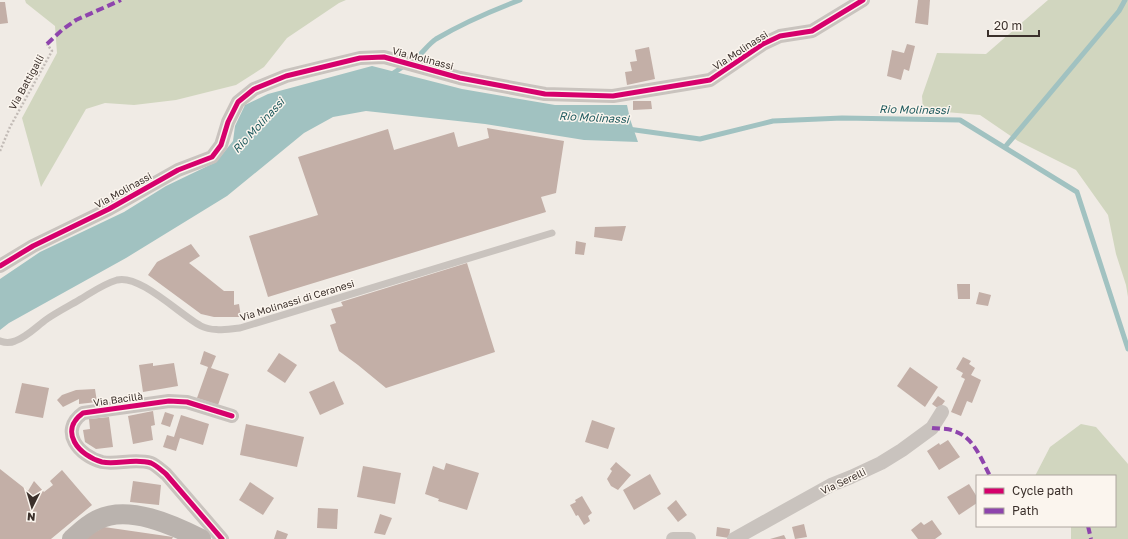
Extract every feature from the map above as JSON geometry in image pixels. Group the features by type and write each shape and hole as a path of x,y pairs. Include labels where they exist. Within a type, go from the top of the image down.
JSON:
{"main road":[{"path":"72,539 88,525 98,519 120,514 140,516 157,520 201,539"}],"street":[{"name":"Via Molinassi","path":"0,266 33,246 109,209 178,170 212,157 221,145 228,122 238,102 254,89 286,76 330,64 360,58 384,57 460,78 544,94 613,96 710,80 763,44 780,36 812,31 863,0"},
{"name":"Via Bacillà","path":"222,539 166,474 158,467 150,463 135,461 103,462 92,459 78,448 73,440 72,425 76,418 82,413 169,401 187,402 232,416"},
{"name":"Via Serelli","path":"734,539 831,485 857,475 881,463 932,428 942,412"},
{"path":"673,539 689,539"}],"lane":[{"name":"Via Molinassi di Ceranesi","path":"1,341 14,342 24,337 48,318 102,286 117,280 128,280 141,285 201,326 209,329 234,329 552,233"}],"green space":[{"path":"25,0 346,0 339,3 287,38 264,67 236,85 176,100 134,105 105,103 86,109 41,187 22,118 57,53 55,26 26,3"},
{"path":"1048,0 1128,0 1128,297 1126,285 1116,254 1108,215 1076,170 1018,141 980,115 923,110 922,96 937,53 986,54"},
{"path":"1081,424 1096,427 1128,464 1128,539 1071,539 1071,527 1116,527 1116,475 1036,475 1050,447"}],"water":[{"path":"372,66 462,89 555,105 627,105 638,142 584,140 485,124 366,111 333,117 304,133 227,196 126,258 9,323 0,330 0,279 40,252 124,212 166,186 216,162 233,141 235,126 245,105 268,94"}],"building":[{"path":"918,0 930,0 928,25 915,23"},
{"path":"0,2 5,2 8,23 0,24"},
{"path":"907,44 915,46 909,71 904,69 901,80 887,76 892,50 904,53"},
{"path":"649,47 655,79 627,85 625,72 632,71 630,62 637,61 635,50"},
{"path":"633,101 651,101 652,109 633,110"},
{"path":"487,128 564,141 556,193 541,197 546,212 268,297 249,236 318,215 298,157 388,129 394,150 454,132 458,147 489,138"},
{"path":"626,226 622,241 594,237 595,227"},
{"path":"576,241 586,243 584,255 575,254"},
{"path":"191,244 200,256 189,263 224,291 234,291 234,305 239,304 241,317 214,317 201,314 148,275 157,262"},
{"path":"467,263 495,352 386,388 339,351 330,325 336,323 331,309 343,306 341,302"},
{"path":"957,284 970,284 970,299 958,299"},
{"path":"979,292 991,295 988,306 976,304"},
{"path":"204,351 216,356 211,368 229,374 218,405 197,398 208,367 200,364"},
{"path":"279,353 297,365 285,383 267,371"},
{"path":"963,357 971,361 969,364 975,368 971,375 981,380 972,403 967,401 961,416 951,412 965,379 961,377 963,373 956,369"},
{"path":"153,363 153,366 174,363 178,386 143,392 139,365"},
{"path":"910,367 938,387 925,407 897,386"},
{"path":"334,381 344,404 320,415 309,392"},
{"path":"22,383 49,388 43,418 15,413"},
{"path":"95,389 97,402 79,404 79,399 63,407 57,400 62,395 76,390"},
{"path":"938,396 945,401 939,409 932,404"},
{"path":"153,411 155,425 151,426 153,440 133,444 128,416"},
{"path":"165,412 174,415 170,427 161,424"},
{"path":"181,415 209,424 203,445 180,438 176,451 163,447 167,435 174,437"},
{"path":"109,417 113,447 96,449 85,442 83,430 90,429 89,419"},
{"path":"592,420 615,428 608,449 585,442"},
{"path":"246,424 304,437 297,467 240,455"},
{"path":"948,440 960,457 939,470 927,451 939,443 940,445"},
{"path":"616,462 631,475 618,490 611,486 607,479 612,471 610,469"},
{"path":"446,463 479,473 467,510 438,501 439,499 425,494 433,466 444,470"},
{"path":"363,466 401,473 395,504 357,497"},
{"path":"0,469 28,491 34,481 44,492 53,485 50,481 62,470 92,505 51,539 0,539"},
{"path":"650,474 661,494 634,510 623,490"},
{"path":"133,481 161,485 159,505 130,502"},
{"path":"250,482 274,498 263,515 239,500"},
{"path":"969,484 976,495 976,504 959,515 947,497"},
{"path":"582,496 592,513 588,516 590,521 584,525 578,515 576,516 570,505"},
{"path":"676,500 687,515 678,522 667,508"},
{"path":"318,508 338,509 337,529 317,528"},
{"path":"380,514 392,518 385,535 374,533"},
{"path":"932,520 942,534 935,539 918,539 911,530 921,522 924,525"},
{"path":"804,524 807,537 795,539 792,527"},
{"path":"104,527 173,537 172,539 83,539"},
{"path":"717,527 730,529 729,538 716,536"},
{"path":"277,530 288,534 286,539 274,539"},
{"path":"784,535 786,539 770,539"}],"waterway":[{"path":"411,62 418,57 433,41 446,33 498,8 520,0"},
{"path":"1005,147 1119,11 1125,0"},
{"path":"389,76 404,66"},
{"name":"Rio Molinassi","path":"628,129 700,139 773,121 842,118 960,120 1077,192 1128,349"}],"marked path":[{"path":"47,44 62,30 76,20 121,0"},
{"path":"932,428 952,430 967,438 976,449 990,475"},
{"path":"1088,527 1091,539"}],"cycle path":[{"path":"0,266 33,246 109,209 178,170 212,157 221,145 228,122 238,102 254,89 286,76 360,58 384,57 460,78 545,94 613,96 710,80 763,44 780,36 812,31 863,0"},
{"path":"222,539 166,474 157,466 151,463 138,461 108,463 94,459 79,449 74,442 72,427 83,413 169,401 187,402 232,416"}]}
